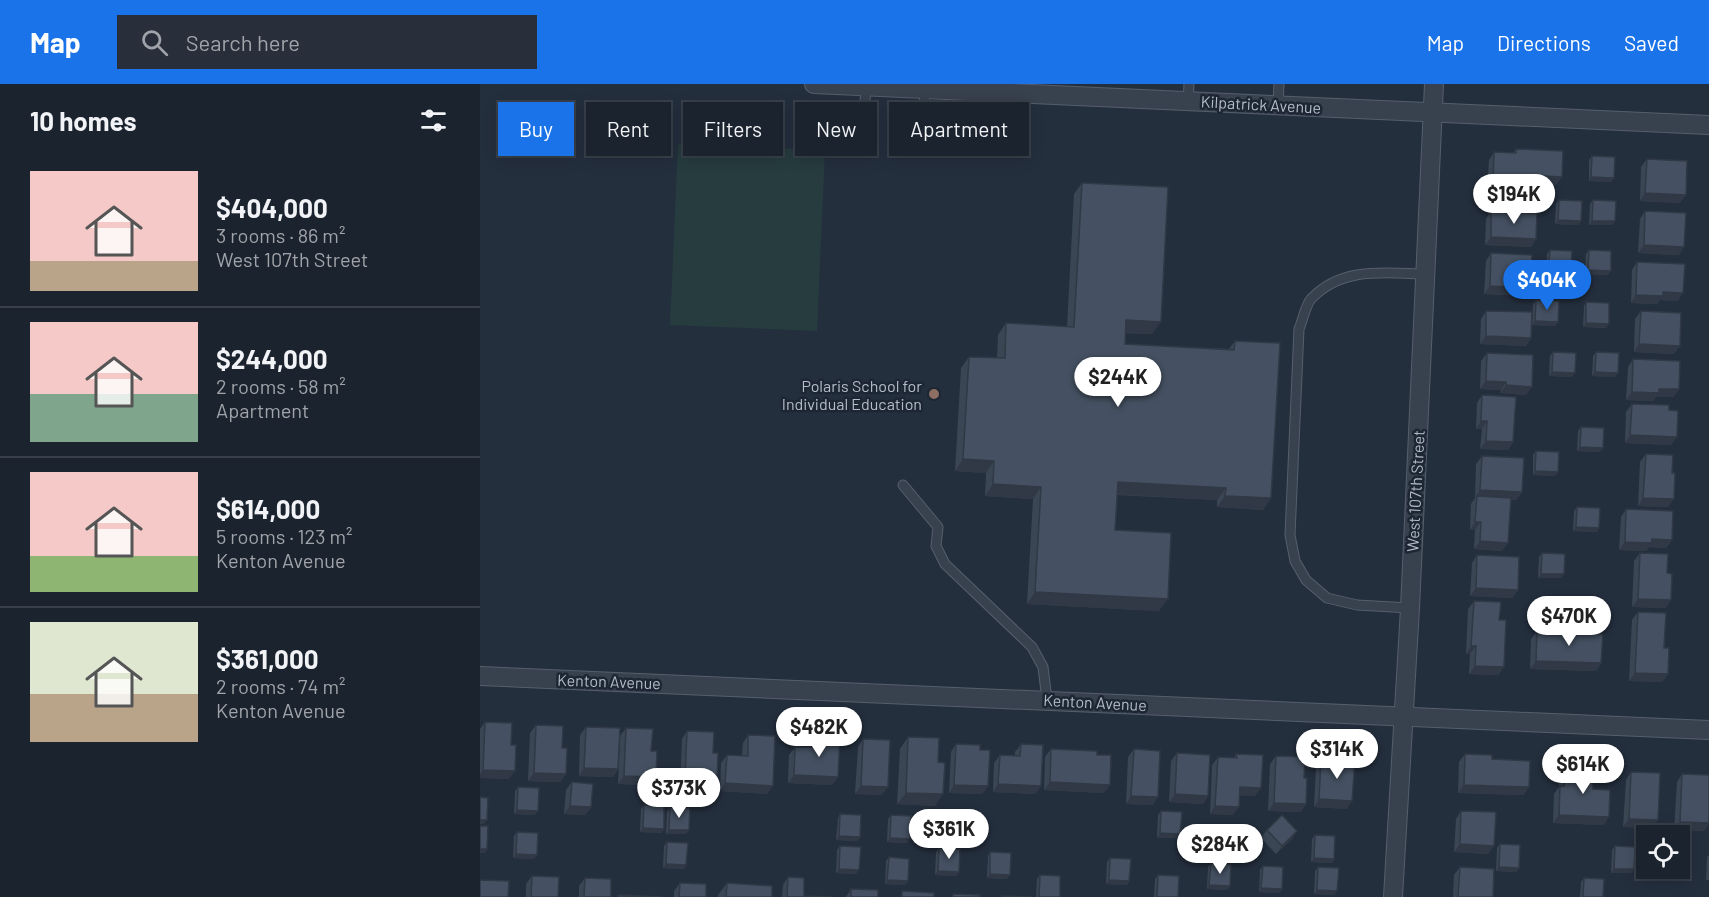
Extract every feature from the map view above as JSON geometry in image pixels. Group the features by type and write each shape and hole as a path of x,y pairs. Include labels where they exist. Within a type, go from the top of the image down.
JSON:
{"street":[{"name":"Kilpatrick Avenue","path":"814,84 925,89 1188,93 1278,105 1709,125"},
{"name":"West 107th Street","path":"1393,897 1410,608 1434,84"},
{"name":"Kenton Avenue","path":"480,676 1709,730"}],"lane":[{"path":"1278,105 1279,84"},
{"path":"865,102 866,86"},
{"path":"924,102 925,89"},
{"path":"1410,608 1357,605 1327,598 1306,580 1295,561 1290,535 1299,329 1310,300 1336,281 1369,273 1425,274"},
{"path":"903,485 938,527 936,546 945,564 1032,647 1043,668 1047,700"}],"green space":[{"path":"678,144 683,144 683,156 783,156 783,148 795,149 795,156 825,156 817,331 670,325"}],"building":[{"path":"1516,149 1563,151 1562,177 1544,176 1544,183 1493,181 1494,152 1516,153"},
{"path":"1592,156 1615,157 1614,178 1591,177"},
{"path":"1647,159 1687,161 1686,195 1645,193"},
{"path":"1082,183 1168,187 1161,322 1126,320 1125,344 1234,350 1235,341 1280,343 1271,498 1225,496 1226,488 1118,482 1115,530 1171,533 1168,599 1035,592 1041,487 993,484 994,461 963,459 969,357 1005,358 1006,323 1074,327"},
{"path":"1559,200 1582,201 1581,221 1558,220"},
{"path":"1593,200 1616,201 1615,221 1592,221"},
{"path":"1491,211 1537,213 1536,239 1491,237"},
{"path":"1645,211 1686,213 1684,247 1644,245"},
{"path":"1550,250 1572,251 1571,271 1548,270"},
{"path":"1589,250 1611,251 1611,271 1588,270"},
{"path":"1491,253 1532,255 1530,288 1490,286"},
{"path":"1637,262 1685,264 1683,293 1663,292 1663,296 1636,295"},
{"path":"1536,300 1559,301 1558,322 1535,321"},
{"path":"1586,302 1609,303 1609,324 1586,323"},
{"path":"1486,311 1532,312 1531,338 1486,336"},
{"path":"1641,311 1681,313 1680,346 1639,344"},
{"path":"1553,352 1576,353 1575,373 1552,372"},
{"path":"1596,352 1619,353 1618,373 1595,372"},
{"path":"1487,353 1533,355 1532,387 1486,381"},
{"path":"1633,359 1680,361 1679,389 1659,389 1659,393 1632,392"},
{"path":"1482,395 1516,397 1513,442 1486,441 1487,421 1481,421"},
{"path":"1632,404 1669,405 1669,410 1678,411 1677,437 1630,435"},
{"path":"1581,427 1604,428 1603,448 1580,447"},
{"path":"1536,451 1559,452 1558,472 1535,471"},
{"path":"1646,454 1673,455 1674,499 1643,498"},
{"path":"1482,456 1524,458 1522,492 1480,490"},
{"path":"1477,496 1511,498 1508,543 1480,541 1481,522 1475,522"},
{"path":"1577,507 1600,508 1599,528 1576,527"},
{"path":"1626,509 1673,511 1672,540 1652,539 1651,543 1625,542"},
{"path":"1542,553 1565,554 1564,574 1541,574"},
{"path":"1640,553 1668,554 1667,573 1672,574 1671,600 1638,599"},
{"path":"1477,555 1519,557 1518,590 1476,588"},
{"path":"1474,601 1501,602 1499,620 1506,620 1504,667 1475,666 1476,646 1471,646"},
{"path":"1638,612 1666,613 1664,648 1669,648 1668,674 1635,673"},
{"path":"1537,631 1603,634 1601,663 1536,661"},
{"path":"485,722 512,723 511,745 516,745 515,771 483,770"},
{"path":"536,725 563,726 562,748 567,748 566,774 534,773"},
{"path":"586,727 620,728 618,769 584,768"},
{"path":"626,728 653,729 651,751 657,751 656,777 624,776"},
{"path":"687,731 714,732 713,753 718,753 717,780 685,778"},
{"path":"748,735 775,736 773,786 725,783 727,755 748,756"},
{"path":"817,735 840,736 838,777 794,775 795,747 816,747"},
{"path":"908,737 939,738 938,762 945,763 943,794 906,793"},
{"path":"863,739 890,740 888,787 861,786"},
{"path":"956,744 980,745 980,750 990,750 988,786 954,785"},
{"path":"1021,744 1043,745 1041,786 998,784 1000,755 1020,756"},
{"path":"1051,749 1097,751 1097,755 1111,755 1110,785 1050,782"},
{"path":"1134,749 1160,751 1158,797 1131,796"},
{"path":"1177,753 1210,755 1208,796 1175,794"},
{"path":"1236,754 1263,755 1261,788 1240,787 1239,807 1215,806 1218,757 1237,758"},
{"path":"1465,754 1492,755 1492,759 1530,761 1529,787 1464,785"},
{"path":"1276,756 1305,757 1306,804 1274,803"},
{"path":"1321,759 1355,760 1352,801 1319,799"},
{"path":"1565,767 1593,768 1593,789 1610,790 1609,817 1559,815 1560,786 1564,786"},
{"path":"1631,772 1660,773 1658,820 1629,819"},
{"path":"1682,774 1709,775 1709,823 1680,822"},
{"path":"572,782 593,784 591,807 570,806"},
{"path":"518,787 539,788 538,811 517,810"},
{"path":"480,797 488,798 487,820 480,820"},
{"path":"644,805 664,806 664,829 643,828"},
{"path":"670,807 690,808 689,830 669,830"},
{"path":"1161,811 1182,812 1180,834 1160,833"},
{"path":"1461,811 1496,812 1494,846 1460,844"},
{"path":"840,814 861,815 860,837 839,836"},
{"path":"891,815 911,816 910,839 890,838"},
{"path":"1282,815 1297,831 1282,846 1267,830"},
{"path":"941,818 962,819 961,842 940,841"},
{"path":"480,826 488,826 487,849 480,849"},
{"path":"517,832 538,833 537,855 516,854"},
{"path":"1315,835 1335,836 1334,859 1314,858"},
{"path":"667,842 688,843 686,865 666,864"},
{"path":"1500,844 1520,845 1519,868 1499,867"},
{"path":"840,846 861,847 859,870 839,869"},
{"path":"1615,846 1635,847 1634,869 1614,869"},
{"path":"939,848 960,849 959,872 938,871"},
{"path":"990,852 1011,853 1010,875 990,874"},
{"path":"889,857 909,859 908,881 887,880"},
{"path":"1110,858 1131,859 1129,881 1109,880"},
{"path":"1211,863 1231,864 1230,886 1209,885"},
{"path":"1263,866 1283,867 1282,889 1261,888"},
{"path":"1318,867 1339,868 1337,891 1317,890"},
{"path":"1460,867 1494,869 1493,897 1458,897"},
{"path":"1040,875 1060,876 1060,897 1039,897"},
{"path":"1158,875 1179,876 1178,897 1157,897"},
{"path":"532,876 559,877 558,897 531,897"},
{"path":"788,877 804,878 804,896 832,897 787,897"},
{"path":"585,878 611,879 611,897 584,897"},
{"path":"1584,878 1604,879 1603,897 1583,897"},
{"path":"480,880 509,881 508,897 480,897"},
{"path":"680,883 706,884 706,897 679,897"},
{"path":"727,883 772,886 772,897 726,897"},
{"path":"851,889 878,890 878,897 851,897"},
{"path":"902,891 934,893 934,897 902,897"},
{"path":"953,894 980,895 979,897 953,897"},
{"path":"618,895 662,897 618,897"}],"place":[{"name":"Polaris School for Individual Education","path":"934,394"}]}
